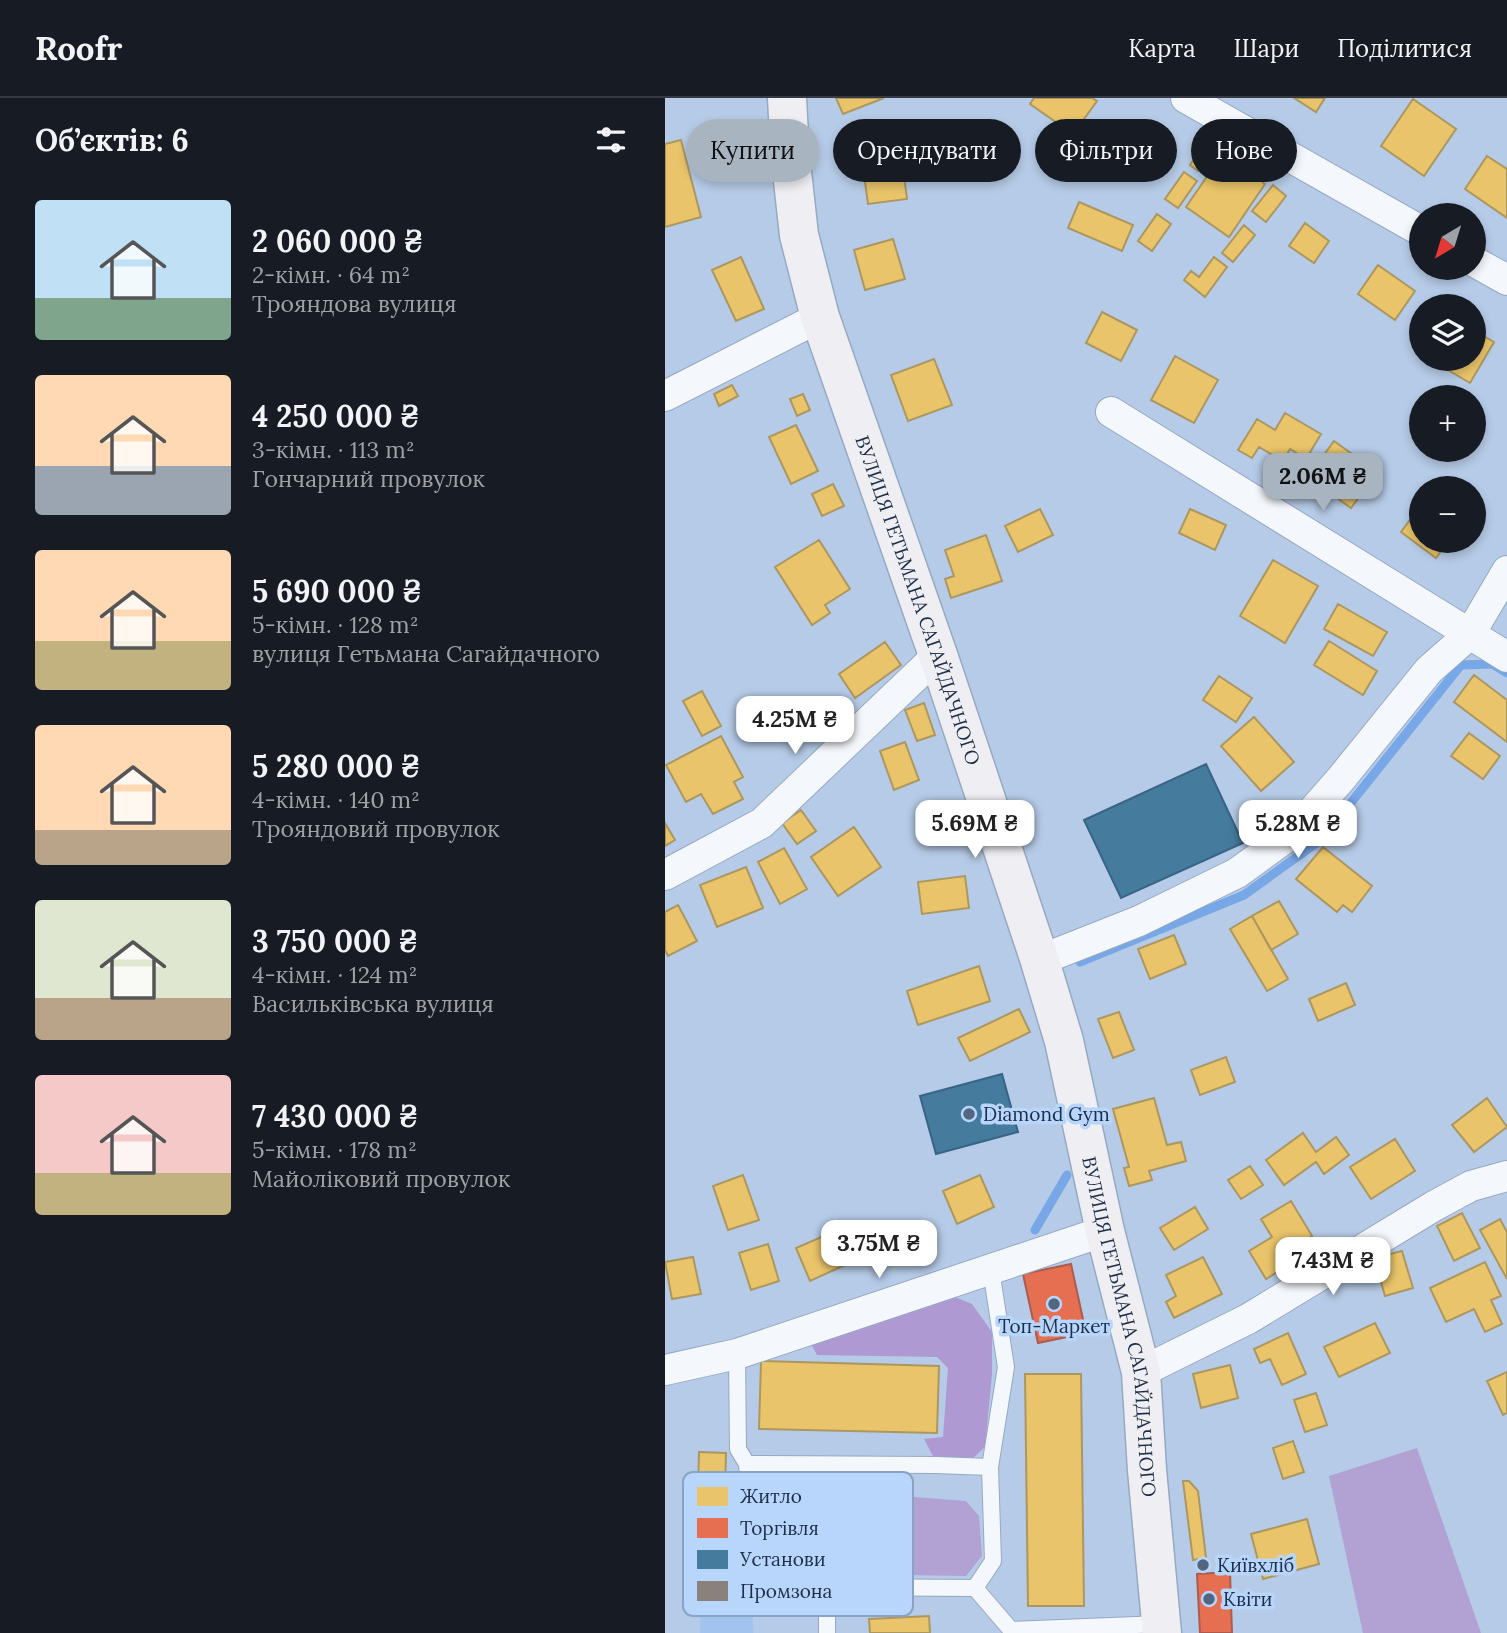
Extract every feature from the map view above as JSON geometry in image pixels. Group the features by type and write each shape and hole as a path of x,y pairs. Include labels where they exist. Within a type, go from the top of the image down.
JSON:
{"main road":[{"name":"ВУЛИЦЯ ГЕТЬМАНА САГАЙДАЧНОГО","path":"787,98 799,235 820,317 938,655 1064,1041 1105,1231 1141,1372 1162,1629"}],"street":[{"path":"1186,98 1409,224"},
{"path":"1486,268 1507,280"},
{"path":"665,396 820,317"},
{"path":"1111,412 1507,657"},
{"path":"1039,958 1139,921 1237,873 1295,831 1429,670 1470,634 1507,571"},
{"path":"665,875 762,823 938,655"},
{"path":"1141,1372 1248,1319 1471,1186 1507,1175"},
{"path":"665,1370 737,1354 1105,1231"}],"lane":[{"path":"975,1588 993,1561 990,1467 1006,1367 991,1270"},
{"path":"737,1354 737,1449 747,1464 747,1472"},
{"path":"747,1464 990,1467"},
{"path":"913,1588 975,1588 1011,1630 1162,1629"}],"shaded area":[{"path":"948,1294 972,1304 992,1332 992,1374 985,1447 972,1459 933,1456 924,1439 943,1437 948,1368 937,1357 817,1355 809,1340"},
{"path":"1417,1448 1481,1633 1363,1633 1329,1476"},
{"path":"913,1497 966,1501 979,1516 982,1556 966,1576 913,1575"},
{"path":"700,1616 753,1616 753,1633 700,1633"}],"building: Житло":[{"path":"836,98 884,98 843,114"},
{"path":"1034,98 1092,98 1097,101 1084,119 1052,119 1030,104"},
{"path":"1294,98 1325,98 1316,112"},
{"path":"1413,99 1456,129 1424,176 1381,146"},
{"path":"681,140 686,159 686,182 692,182 701,217 665,227 665,144"},
{"path":"1487,156 1507,169 1507,218 1486,203 1465,189"},
{"path":"1184,172 1191,177 1191,182 1196,182 1178,208 1165,199"},
{"path":"865,182 905,182 907,199 868,204"},
{"path":"1203,182 1265,184 1229,237 1186,207"},
{"path":"1273,185 1286,196 1266,222 1252,211"},
{"path":"1079,202 1133,225 1122,251 1068,228"},
{"path":"1157,214 1171,224 1152,251 1138,241"},
{"path":"1305,223 1329,241 1314,263 1289,246"},
{"path":"1244,225 1255,235 1233,262 1222,253"},
{"path":"893,239 905,279 865,290 854,250"},
{"path":"741,257 764,309 736,321 712,270"},
{"path":"1214,257 1227,267 1205,297 1184,280 1191,271 1199,277"},
{"path":"1378,265 1415,291 1409,294 1409,300 1395,320 1358,294"},
{"path":"1102,312 1137,330 1121,361 1086,343"},
{"path":"1486,337 1494,342 1486,356"},
{"path":"1175,356 1218,380 1194,423 1151,400"},
{"path":"934,359 952,405 908,421 891,375"},
{"path":"1450,371 1477,371 1470,383"},
{"path":"732,385 738,396 719,406 714,394"},
{"path":"803,394 810,410 797,416 790,399"},
{"path":"1285,413 1321,434 1306,459 1290,449 1283,461 1259,447 1252,458 1238,450 1257,419 1275,430"},
{"path":"796,425 818,471 791,484 769,437"},
{"path":"1334,441 1377,472 1351,508 1308,477"},
{"path":"833,484 844,506 822,516 812,494"},
{"path":"1040,509 1053,535 1018,552 1005,526"},
{"path":"1190,509 1226,525 1215,550 1179,533"},
{"path":"1409,521 1409,538 1401,532"},
{"path":"986,535 1002,581 951,598 945,579 954,576 945,550"},
{"path":"819,540 850,589 825,605 830,613 812,625 775,567"},
{"path":"1273,560 1318,586 1285,643 1240,616"},
{"path":"1338,604 1387,632 1373,656 1324,629"},
{"path":"1329,641 1377,671 1363,695 1314,665"},
{"path":"885,642 901,665 855,698 839,674"},
{"path":"1474,675 1507,700 1507,742 1454,702"},
{"path":"1219,676 1252,698 1236,722 1203,700"},
{"path":"702,691 721,726 702,736 683,701"},
{"path":"924,703 935,735 917,741 905,710"},
{"path":"1254,717 1294,762 1261,791 1221,746"},
{"path":"1469,733 1500,756 1483,779 1451,756"},
{"path":"721,736 743,777 734,782 743,799 713,814 701,794 686,802 666,765"},
{"path":"905,742 919,780 894,790 880,751"},
{"path":"801,810 816,831 797,844 782,823"},
{"path":"665,823 675,840 665,846"},
{"path":"854,827 881,867 838,896 811,857"},
{"path":"1323,847 1372,886 1352,912 1343,905 1337,912 1296,879"},
{"path":"784,848 807,889 780,904 758,862"},
{"path":"746,867 763,908 717,927 700,885"},
{"path":"965,876 969,908 922,914 918,882"},
{"path":"1279,901 1298,934 1271,950 1252,916"},
{"path":"678,905 697,941 668,956 665,950 665,912"},
{"path":"1252,916 1288,979 1267,991 1230,929"},
{"path":"1174,935 1186,964 1150,979 1138,949"},
{"path":"979,966 990,1001 918,1025 907,991"},
{"path":"1346,983 1355,1005 1318,1021 1309,999"},
{"path":"1019,1009 1030,1032 970,1061 958,1038"},
{"path":"1119,1012 1134,1050 1113,1058 1098,1019"},
{"path":"1226,1057 1235,1082 1200,1095 1191,1070"},
{"path":"1154,1098 1167,1145 1181,1142 1186,1161 1149,1171 1152,1180 1129,1186 1124,1168 1129,1167 1113,1109"},
{"path":"1487,1098 1507,1127 1474,1152 1452,1125"},
{"path":"1303,1133 1316,1152 1336,1137 1349,1155 1324,1174 1316,1162 1284,1185 1266,1160"},
{"path":"1395,1139 1415,1171 1371,1199 1350,1167"},
{"path":"1250,1166 1263,1185 1241,1199 1228,1180"},
{"path":"743,1175 759,1220 728,1230 713,1186"},
{"path":"980,1175 994,1207 957,1224 943,1191"},
{"path":"1291,1201 1312,1236 1285,1252 1292,1263 1266,1279 1249,1251 1272,1237 1261,1219"},
{"path":"1195,1207 1208,1229 1174,1250 1160,1228"},
{"path":"1462,1213 1480,1248 1454,1261 1437,1226"},
{"path":"1500,1219 1507,1232 1507,1279 1480,1230"},
{"path":"833,1232 847,1264 810,1281 796,1248"},
{"path":"768,1244 779,1281 751,1290 739,1253"},
{"path":"1402,1251 1413,1288 1385,1296 1374,1258"},
{"path":"693,1257 701,1294 672,1299 665,1262"},
{"path":"1203,1257 1222,1294 1174,1318 1166,1302 1176,1296 1166,1275"},
{"path":"1485,1262 1501,1296 1491,1300 1502,1324 1485,1332 1474,1309 1446,1322 1430,1288"},
{"path":"1375,1323 1390,1353 1339,1377 1324,1347"},
{"path":"1288,1333 1306,1374 1282,1385 1270,1359 1260,1363 1254,1349"},
{"path":"761,1361 939,1366 937,1433 759,1429"},
{"path":"1230,1365 1238,1398 1201,1408 1193,1374"},
{"path":"1507,1372 1507,1413 1503,1415 1487,1381"},
{"path":"1025,1374 1081,1374 1084,1606 1028,1606"},
{"path":"1316,1393 1327,1425 1305,1432 1294,1400"},
{"path":"1293,1441 1304,1472 1283,1479 1273,1448"},
{"path":"699,1452 726,1453 725,1472 698,1472"},
{"path":"1183,1481 1189,1481 1198,1491 1206,1558 1193,1560"},
{"path":"1307,1519 1319,1564 1263,1579 1251,1534"},
{"path":"929,1616 930,1633 870,1633 869,1619"}],"building: Торгівля":[{"name":"Топ-Маркет","path":"1071,1264 1086,1333 1038,1343 1023,1274"},
{"path":"1230,1572 1232,1633 1200,1633 1197,1574"}],"building: Установи":[{"path":"1206,764 1243,843 1121,898 1084,820"},
{"name":"Diamond Gym","path":"1002,1074 1018,1132 936,1154 920,1096"}],"waterway":[{"path":"1080,962 1244,895 1322,839 1461,665 1492,664 1507,673"},
{"path":"1035,1230 1067,1175"}],"place":[{"name":"Diamond Gym","path":"969,1114"},
{"name":"Топ-Маркет","path":"1054,1304"},
{"name":"Київхліб","path":"1203,1565"},
{"name":"Квіти","path":"1209,1599"}]}
